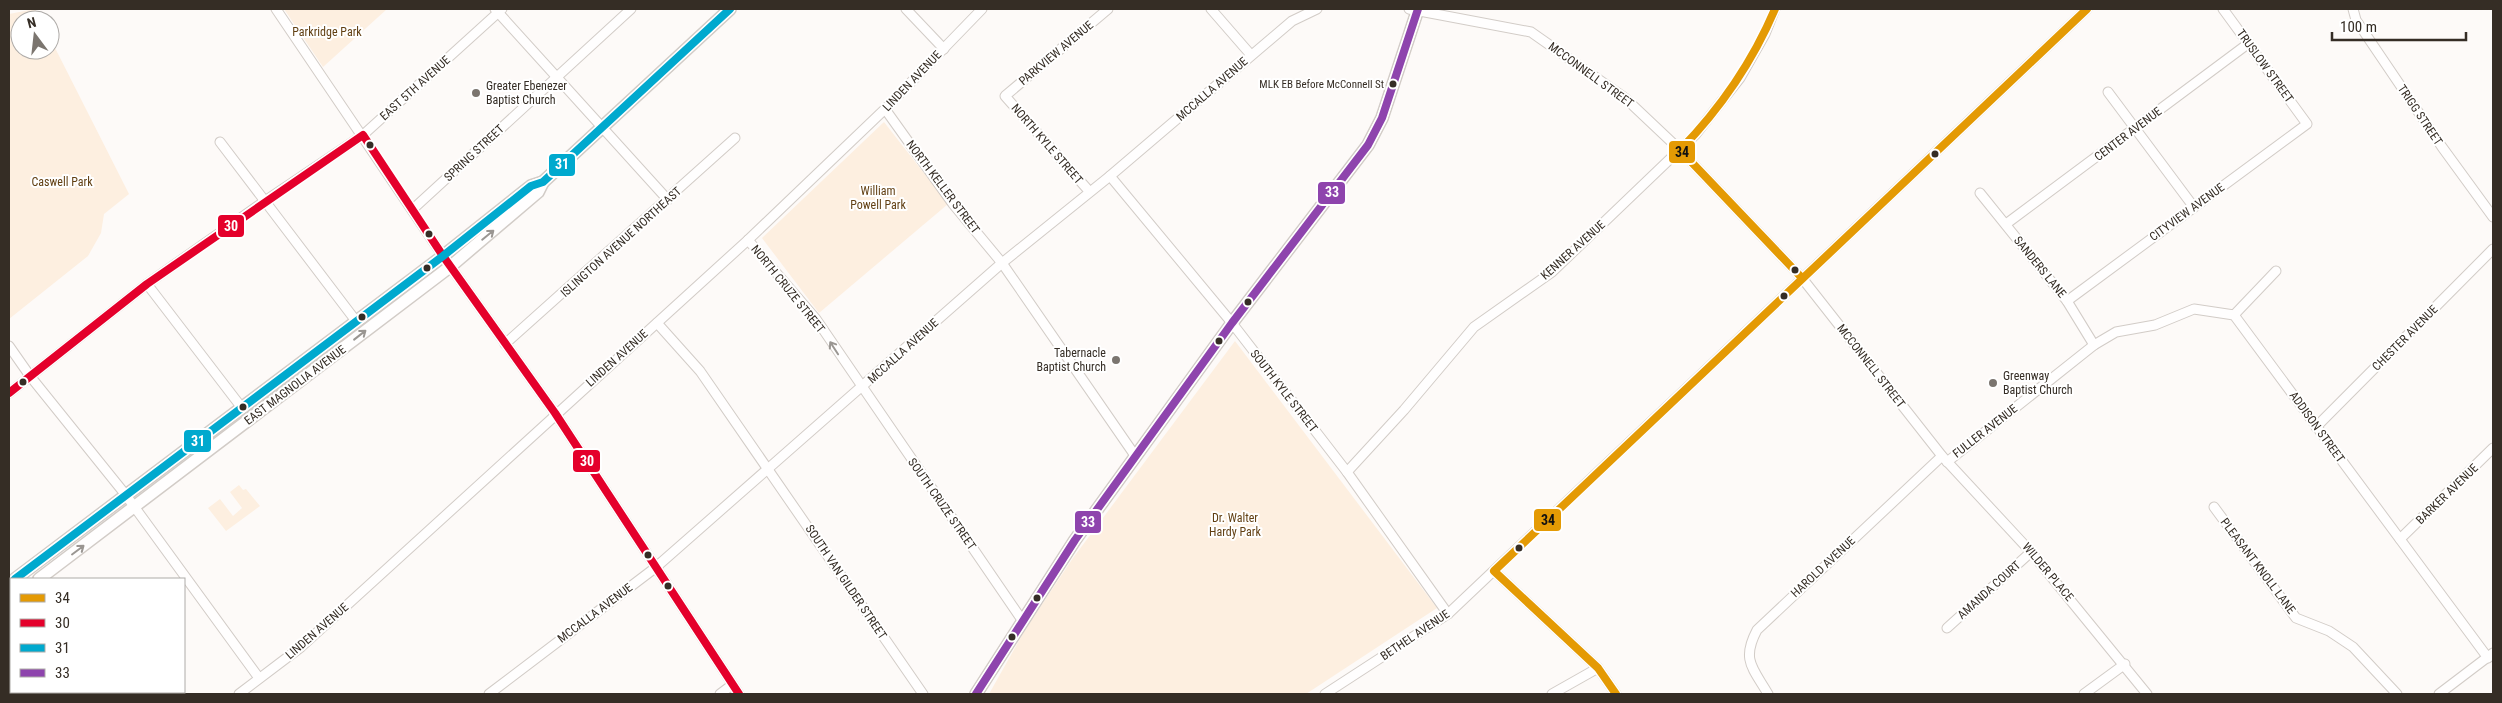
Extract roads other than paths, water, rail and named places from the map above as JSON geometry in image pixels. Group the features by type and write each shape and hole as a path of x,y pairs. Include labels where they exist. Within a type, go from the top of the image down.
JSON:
{"main road":[{"name":"EAST MAGNOLIA AVENUE","path":"40,578 450,266 538,192 543,182 730,9"},
{"path":"976,694 1075,540 1232,323 1337,183 1368,145 1382,118 1415,9"},
{"name":"EAST MAGNOLIA AVENUE","path":"16,578 125,494 443,256 531,186 543,182"}],"street":[{"path":"276,9 443,256 555,414 654,568 739,694"},
{"name":"SPRING STREET","path":"413,209 631,9"},
{"path":"906,9 944,49"},
{"name":"LINDEN AVENUE","path":"239,694 301,647 748,240 885,109 982,9"},
{"name":"PARKVIEW AVENUE","path":"1005,96 1108,9"},
{"path":"1211,9 1251,55"},
{"name":"MCCALLA AVENUE","path":"489,694 654,568 1002,264 1089,191 1110,176 1292,21 1317,9"},
{"name":"MCCONNELL STREET","path":"1415,9 1531,32 1626,98 1680,150 1802,278 1944,459"},
{"name":"KENNER AVENUE","path":"1347,472 1404,410 1474,327 1552,272 1711,118 1736,85 1765,34 1775,9"},
{"name":"BETHEL AVENUE","path":"1325,694 1448,614 2087,9"},
{"name":"TRUSLOW STREET","path":"2223,9 2307,124"},
{"name":"TRIGG STREET","path":"2354,9 2356,20 2442,147 2493,217"},
{"path":"498,10 668,200"},
{"name":"EAST 5TH AVENUE","path":"9,392 147,284 363,135 498,10"},
{"name":"CENTER AVENUE","path":"2006,224 2248,43"},
{"path":"2108,92 2194,206"},
{"name":"NORTH KYLE STREET","path":"1005,96 1089,191"},
{"name":"NORTH KELLER STREET","path":"885,109 953,204 1002,264 1136,457"},
{"name":"CITYVIEW AVENUE","path":"2067,301 2307,124"},
{"name":"ISLINGTON AVENUE NORTHEAST","path":"505,344 735,138"},
{"path":"220,142 356,321"},
{"name":"SOUTH KYLE STREET","path":"1110,176 1232,323 1347,472 1448,614"},
{"name":"SANDERS LANE","path":"1980,193 2067,301 2094,345"},
{"name":"NORTH CRUZE STREET","path":"748,240 816,319 861,388"},
{"name":"CHESTER AVENUE","path":"2316,427 2493,249"},
{"path":"2094,345 2116,332 2155,324 2194,309 2234,315 2276,271"},
{"path":"147,284 242,408"},
{"name":"ADDISON STREET","path":"2234,315 2400,539 2491,655"},
{"name":"SOUTH VAN GILDER STREET","path":"657,323 700,371 922,694"},
{"name":"FULLER AVENUE","path":"1944,459 2094,345"},
{"path":"9,346 30,376 125,494 259,678"},
{"name":"SOUTH CRUZE STREET","path":"861,388 1022,620"},
{"name":"BARKER AVENUE","path":"2400,539 2493,448"},
{"name":"WILDER PLACE","path":"1944,459 2031,552 2147,694"},
{"name":"HAROLD AVENUE","path":"1768,694 1751,665 1748,653 1757,630 1944,459"},
{"name":"PLEASANT KNOLL LANE","path":"2214,507 2296,618 2328,631 2354,647 2398,694"},
{"name":"AMANDA COURT","path":"1947,628 2031,552"},
{"path":"1494,571 1598,668 1616,694"},
{"path":"2439,694 2491,655"},
{"path":"2084,694 2124,664"},
{"path":"1552,694 1598,668"},
{"path":"720,694 732,685"}],"place":[{"name":"MLK EB Before McConnell St","path":"1393,84"},
{"name":"Greater Ebenezer Baptist Church","path":"476,93"},
{"name":"Tabernacle Baptist Church","path":"1116,360"},
{"name":"Greenway Baptist Church","path":"1993,383"}],"park label":[{"name":"Parkridge Park","path":"327,32"},
{"name":"Caswell Park","path":"62,182"},
{"name":"William Powell Park","path":"878,198"},
{"name":"Dr. Walter Hardy Park","path":"1235,525"}]}
